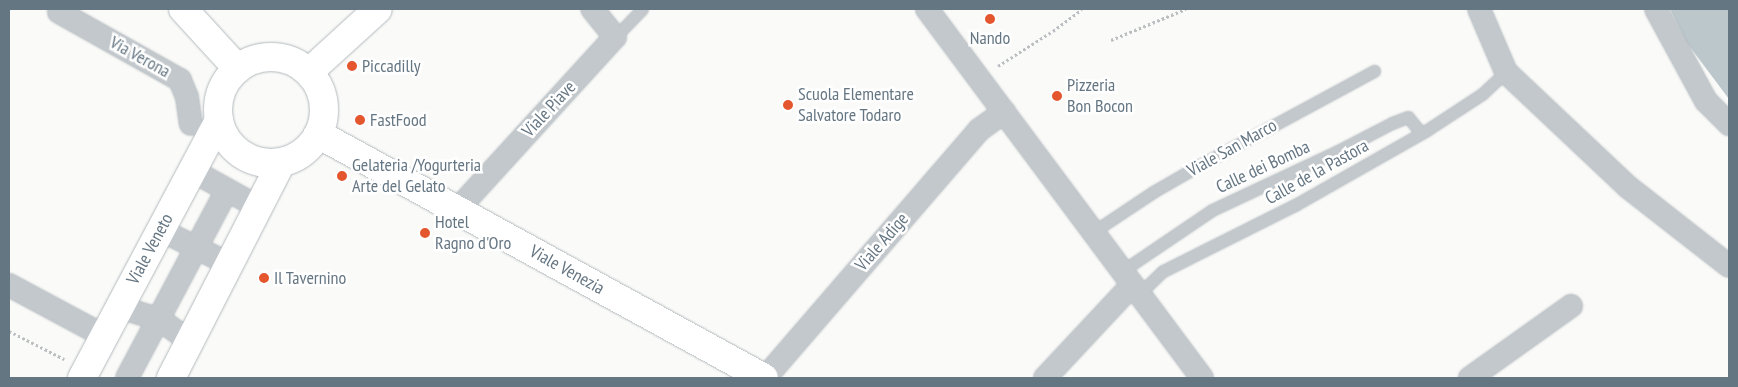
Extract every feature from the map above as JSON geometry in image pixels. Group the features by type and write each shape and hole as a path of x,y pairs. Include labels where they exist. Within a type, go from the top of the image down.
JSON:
{"street":[{"path":"183,9 238,69"},
{"path":"309,72 378,9"},
{"path":"592,9 615,37"},
{"path":"927,9 1202,378"},
{"path":"1479,9 1506,72 1628,187 1729,266"},
{"path":"1656,9 1706,100 1729,124"},
{"name":"Via Verona","path":"58,10 180,80 187,97 191,124"},
{"name":"Viale Piave","path":"457,210 615,37"},
{"path":"274,57 292,62 309,72 318,86 324,102 324,118 318,134 296,157 281,162 260,162 241,154 226,140 218,120 218,102 225,84 238,69 255,60 274,57"},
{"name":"Viale Adige","path":"765,378 978,130 1004,112"},
{"name":"Viale Veneto","path":"87,373 104,336 218,120"},
{"name":"Viale Venezia","path":"318,134 765,378"},
{"path":"174,377 281,162"},
{"path":"202,176 252,203"},
{"path":"127,378 227,190"},
{"path":"171,235 221,260"},
{"path":"1045,378 1131,283"},
{"path":"9,285 104,336"},
{"path":"1470,378 1571,306"},
{"path":"132,311 159,319 181,335"}],"lane":[{"name":"Viale Piave","path":"615,37 642,9"},
{"name":"Viale San Marco","path":"1093,232 1153,192 1374,71"},
{"name":"Calle de la Pastora","path":"1131,283 1164,272 1207,248 1245,232 1278,214 1421,133 1482,94 1506,72"},
{"name":"Calle dei Bomba","path":"1131,283 1212,210 1408,117 1421,133"}],"path":[{"path":"979,79 1053,31 1082,9"},
{"path":"1111,40 1186,9"},
{"path":"9,331 87,373"}],"shaded area":[{"path":"1670,9 1729,9 1729,99 1687,43"}],"place":[{"name":"Nando","path":"990,19"},
{"name":"Piccadilly","path":"352,66"},
{"name":"Pizzeria Bon Bocon","path":"1057,96"},
{"name":"Scuola Elementare Salvatore Todaro","path":"788,105"},
{"name":"FastFood","path":"360,120"},
{"name":"Gelateria /Yogurteria Arte del Gelato","path":"342,176"},
{"name":"Hotel Ragno d'Oro","path":"425,233"},
{"name":"Il Tavernino","path":"264,278"}]}
